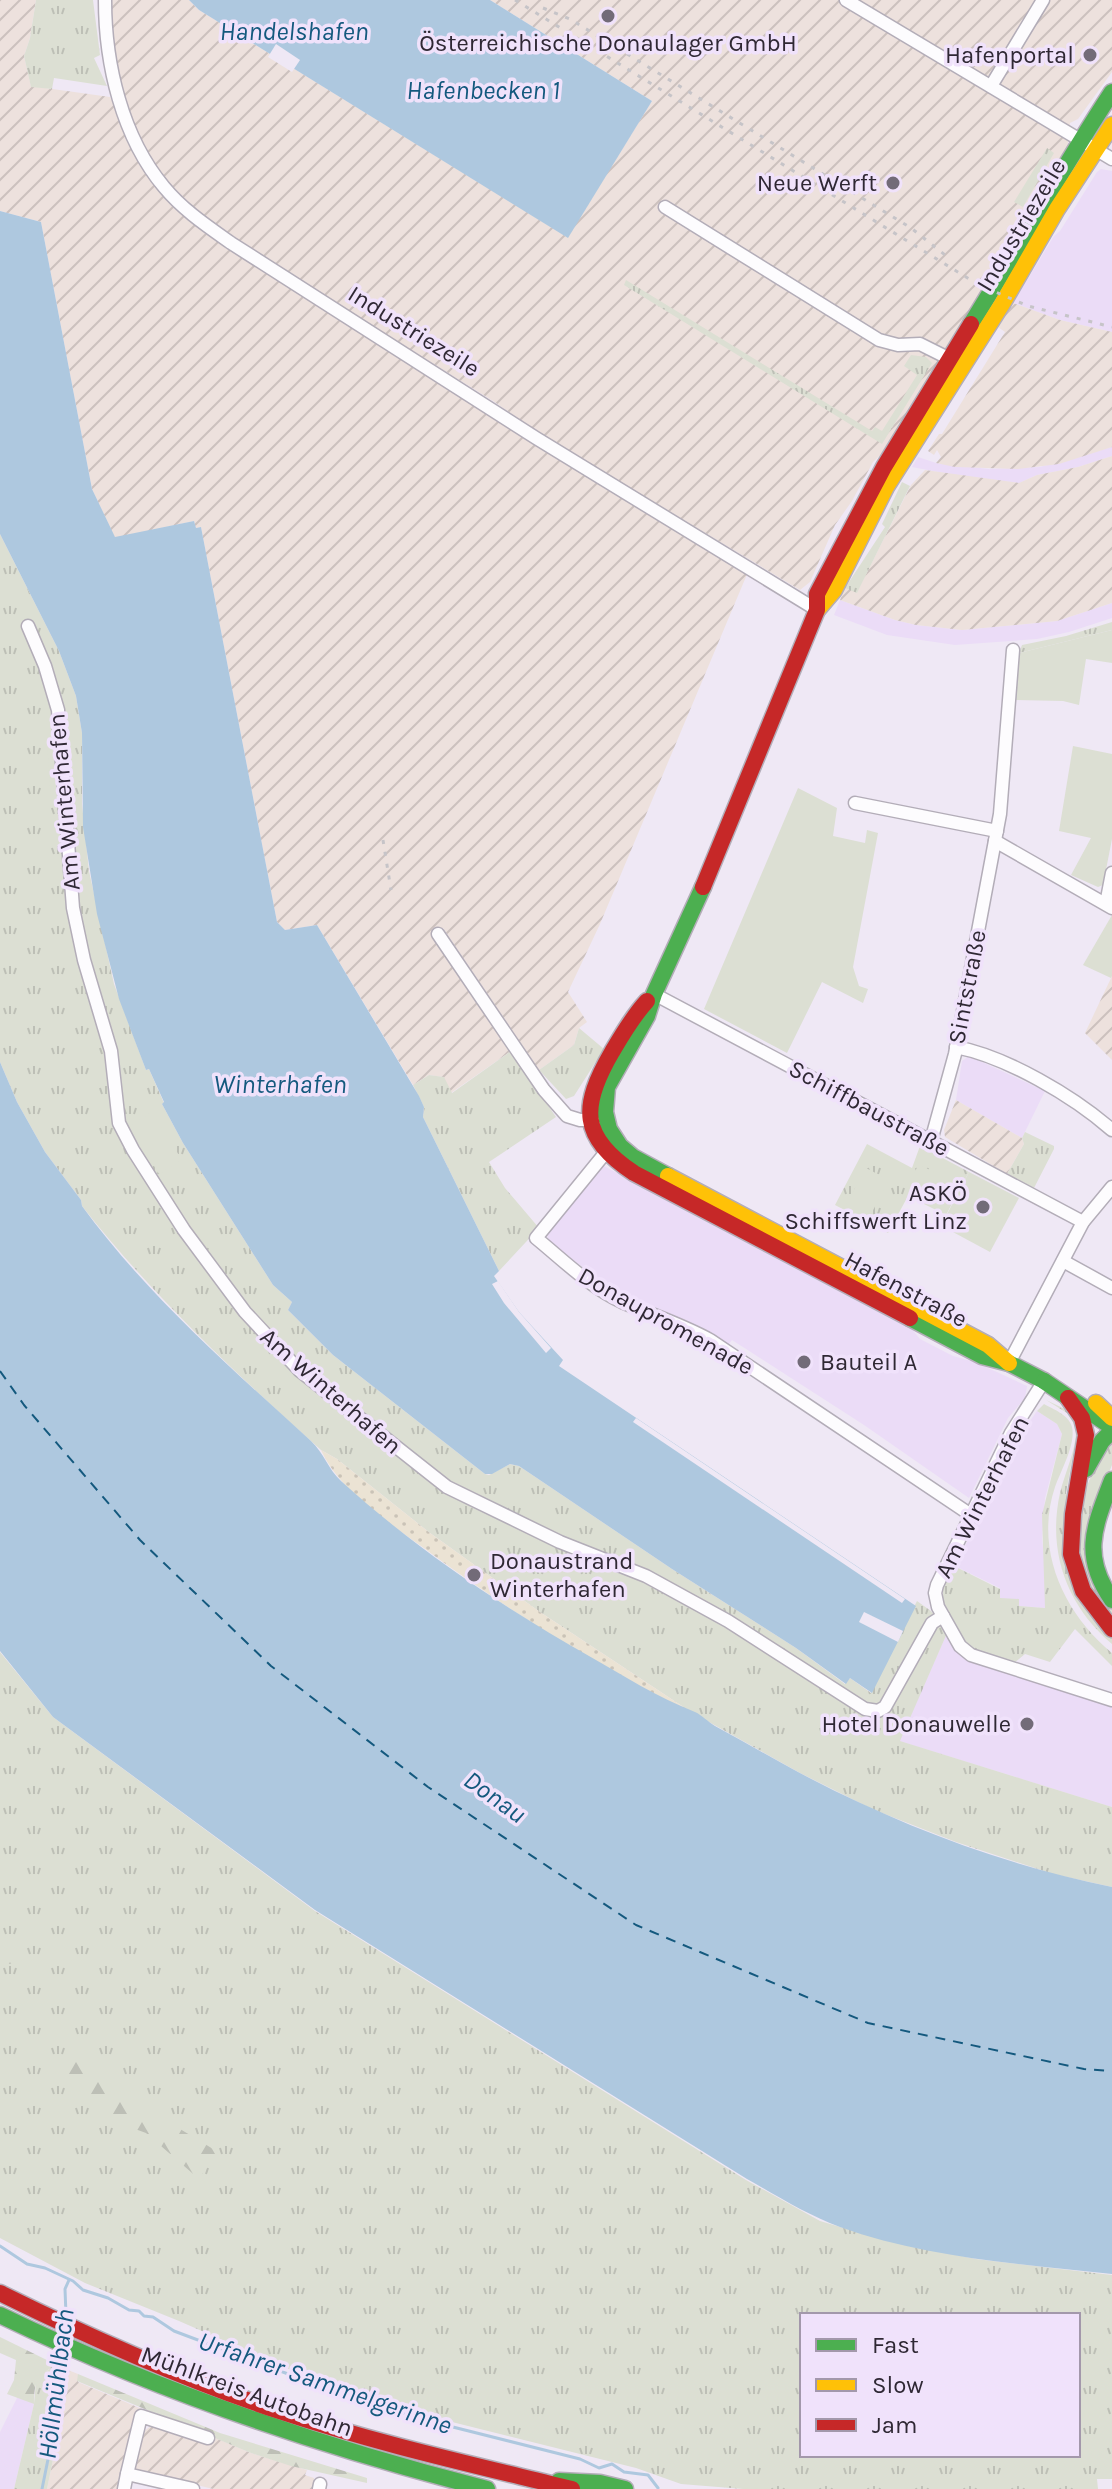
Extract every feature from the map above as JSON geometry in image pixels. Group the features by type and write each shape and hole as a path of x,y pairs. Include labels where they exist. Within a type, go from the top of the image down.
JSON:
{"main road":[{"name":"Industriezeile","path":"957,362 1044,197 1112,92"},
{"name":"Industriezeile","path":"654,994 712,867 817,610 834,590 915,429 1112,125"},
{"path":"598,1120 588,1106 597,1077 638,1011 654,994"},
{"name":"Hafenstraße","path":"1009,1363 988,1345 641,1162 620,1146 609,1129 598,1120 594,1134 606,1152 634,1173 982,1356 1009,1363 1112,1410"},
{"name":"Hafenstraße","path":"1044,1381 1112,1429"},
{"path":"1068,1398 1085,1426 1086,1439 1070,1518 1072,1560 1086,1597 1112,1629"},
{"path":"1096,1403 1112,1418"},
{"path":"1078,1484 1112,1429"},
{"path":"1112,1480 1109,1497 1092,1531 1091,1549 1098,1579 1112,1600"},
{"name":"Mühlkreis Autobahn","path":"0,2293 80,2332 189,2378 295,2416 378,2441 572,2489"},
{"path":"0,2315 145,2394 258,2438 434,2489"},
{"name":"Mühlkreis Autobahn","path":"78,2357 275,2430 363,2458 487,2489"},
{"path":"534,2479 600,2483 625,2489"}],"street":[{"name":"Industriezeile","path":"105,0 109,56 127,121 157,178 190,213 231,243 536,438 817,610"},
{"name":"Industriezeile","path":"846,0 1112,159"},
{"path":"991,86 1043,0"},
{"path":"665,207 879,340 898,345 920,344 957,362"},
{"name":"Am Winterhafen","path":"28,626 45,666 58,710 73,908 84,960 111,1051 119,1123 184,1230 268,1340 325,1391 447,1487 560,1542 646,1576 728,1621 865,1709 878,1711 885,1707 932,1623 943,1616"},
{"name":"Sintstraße","path":"931,1141 956,1047 996,836 1013,650"},
{"path":"855,803 996,836 1109,906 1112,873"},
{"name":"Hafenstraße","path":"438,934 544,1090 567,1116 598,1120"},
{"name":"Schiffbaustraße","path":"654,994 1083,1222"},
{"path":"956,1047 978,1053 1032,1077 1077,1102 1112,1130"},
{"name":"Donaupromenade","path":"606,1152 536,1238 604,1292 710,1340 971,1515"},
{"path":"1009,1363 1083,1222 1112,1187"},
{"path":"1063,1261 1112,1288"},
{"name":"Am Winterhafen","path":"1044,1381 1011,1433 937,1585 936,1600 960,1646 975,1657 1112,1700"},
{"path":"124,2489 141,2416 208,2438"},
{"path":"127,2474 193,2489"}],"shaded area":[{"path":"0,0 36,0 24,56 31,86 110,97 141,160 188,218 206,234 544,449 748,572 600,924 568,992 587,1022 579,1028 574,1045 539,1070 443,928 433,934 511,1051 451,1093 443,1077 429,1075 413,1085 317,925 285,930 277,922 201,527 196,528 194,521 115,538 92,489 41,222 0,211"},
{"path":"112,0 189,0 199,10 567,237 652,101 490,0 1112,0 1112,72 1078,119 1070,123 1066,165 1029,213 892,444 873,462 835,525 810,582 800,590 542,435 245,246 198,212 168,184 149,156 134,125 116,63"},
{"path":"1101,169 1112,171 1112,332 1060,320 1013,303 1054,236"},
{"path":"1013,303 1060,320 1112,332 1112,447 1059,464 1018,469 955,467 936,463 941,457 937,450 934,455 928,451 942,434 1005,332 998,327"},
{"path":"1112,447 1112,456 1037,475 1019,483 912,467 918,457 936,463 989,469 1040,467"},
{"path":"1112,456 1112,603 1057,621 962,630 895,620 840,600 845,588 857,592 911,485 925,470 1019,483 1037,475"},
{"path":"840,600 895,620 962,630 1057,621 1112,603 1112,618 1037,639 955,645 887,635 834,615"},
{"path":"1112,976 1112,1060 1085,1033"},
{"path":"969,1056 1045,1091 1022,1138 956,1100 962,1061"},
{"path":"956,1100 1022,1138 1024,1144 1007,1174 945,1137 944,1130"},
{"path":"600,1164 911,1328 920,1339 1027,1386 1025,1398 1008,1418 969,1498 864,1425 732,1340 728,1345 690,1322 628,1298 607,1286 548,1240 547,1233"},
{"path":"1037,1411 1057,1424 1062,1434 1045,1498 1042,1539 1046,1575 1045,1608 1019,1606 1000,1598 1000,1588 955,1566 1022,1432"},
{"path":"948,1631 954,1642 1112,1705 1112,1807 899,1741"},
{"path":"68,2370 78,2374 78,2382 142,2409 136,2415 118,2489 47,2489"},
{"path":"18,2396 34,2404 14,2489 0,2489 0,2432"},
{"path":"152,2425 213,2437 251,2453 307,2470 305,2475 314,2478 314,2489 213,2489 137,2470 134,2468 143,2432"}],"green space":[{"path":"36,0 93,0 100,55 94,58 107,86 54,78 52,89 31,87 24,56"},
{"path":"1047,148 1054,153 1023,207 1014,202"},
{"path":"626,280 872,431 875,427 882,431 917,375 904,366 911,355 926,357 932,363 882,444 624,285"},
{"path":"902,482 910,486 857,593 845,588 885,527 882,524"},
{"path":"0,534 59,651 76,696 82,733 82,804 89,871 114,984 162,1104 183,1143 273,1285 292,1302 288,1310 333,1355 485,1474 489,1475 510,1464 519,1466 796,1648 845,1684 850,1678 871,1693 917,1601 931,1611 948,1631 900,1741 1112,1807 1112,1887 1053,1874 956,1842 872,1809 691,1712 540,1612 321,1450 196,1333 109,1239 45,1152 17,1102 0,1062"},
{"path":"1112,622 1112,630 1019,653 1022,645"},
{"path":"1112,630 1112,663 1086,659 1079,705 1063,701 1015,700 1019,653"},
{"path":"57,742 61,804 51,804 47,743"},
{"path":"1073,746 1112,754 1112,839 1103,885 1098,887 1071,875 1091,838 1059,831"},
{"path":"798,788 837,808 833,836 865,843 867,830 878,833 853,967 859,986 868,989 863,1003 822,982 787,1053 704,1009"},
{"path":"1112,915 1112,976 1111,978 1083,965"},
{"path":"579,1028 604,1049 574,1096 566,1099 539,1070 574,1045"},
{"path":"511,1051 556,1117 489,1162 505,1188 539,1228 499,1271 423,1117 424,1107 413,1085 429,1075 444,1077 452,1093"},
{"path":"152,1112 182,1160 159,1174 129,1126"},
{"path":"1025,1132 1054,1146 1034,1188 1007,1174 1024,1144 1022,1138"},
{"path":"867,1144 912,1168 920,1146 969,1172 946,1215 908,1196 888,1233 835,1205"},
{"path":"919,1164 957,1185 948,1202 909,1182"},
{"path":"866,1168 889,1180 870,1216 846,1204"},
{"name":"ASKÖ Schiffswerft Linz","path":"969,1172 1019,1198 990,1252 951,1231 946,1216"},
{"path":"1046,1400 1069,1411 1079,1422 1075,1444 1076,1427 1067,1413"},
{"path":"1044,1404 1068,1419 1073,1434 1049,1511 1051,1557 1067,1600 1095,1637 1112,1653 1112,1666 1075,1629 1050,1662 1025,1654 1013,1664 976,1651 965,1641 943,1601 943,1587 952,1565 1000,1589 1000,1598 1019,1599 1019,1606 1045,1608 1042,1515 1062,1434 1057,1424 1037,1411"},
{"path":"1112,1438 1112,1465 1089,1521 1112,1606 1112,1619 1076,1548 1085,1490 1106,1443"},
{"path":"1075,1444 1066,1493 1112,1644 1096,1629 1072,1595 1064,1576 1056,1536 1060,1493"},
{"path":"0,1652 53,1717 315,1911 746,2180 820,2221 888,2241 976,2259 1112,2275 1112,2479 1097,2479 1098,2489 743,2489 681,2484 636,2468 412,2412 293,2371 85,2283 0,2238"},
{"path":"0,1936 21,1950 22,1955 17,1963 8,1964 1,1959"},
{"path":"80,2052 152,2112 218,2152 199,2179 146,2133 94,2114 65,2080"},
{"path":"0,2337 57,2365 38,2380 34,2404 7,2394 14,2380 16,2360 0,2353"},
{"path":"57,2365 68,2370 47,2489 14,2489 34,2404 36,2381 39,2375"},
{"path":"78,2374 220,2433 367,2478 367,2483 291,2466 251,2453 77,2381"}],"sand":[{"name":"Donaustrand Winterhafen","path":"321,1450 540,1612 691,1712 586,1656 453,1569 351,1492"}],"water":[{"name":"Hafenbecken 1","path":"189,0 490,0 652,101 568,238 199,10"},
{"name":"Winterhafen","path":"0,211 41,222 92,489 115,537 194,521 196,528 201,527 277,922 285,930 317,925 419,1096 424,1107 423,1117 499,1271 494,1276 519,1312 563,1360 559,1366 916,1606 872,1693 850,1678 846,1684 519,1466 510,1464 492,1474 485,1474 333,1355 288,1310 292,1302 273,1285 183,1143 162,1104 164,1102 149,1069 146,1070 119,999 97,914 83,827 82,733 76,696 59,651 0,534"},
{"name":"Donau","path":"0,1062 17,1102 45,1152 81,1200 82,1206 134,1270 190,1329 311,1441 341,1481 429,1553 556,1637 835,1791 991,1855 1112,1887 1112,2274 940,2253 873,2238 804,2211 747,2179 315,1910 53,1717 0,1651"}],"pier":[{"path":"276,44 300,60 292,72 268,57"},
{"path":"498,1281 519,1312 551,1348 546,1353 504,1303 492,1284"},
{"path":"636,1418 905,1599 902,1603 633,1422"},
{"path":"864,1612 903,1631 898,1642 859,1622"}],"waterway":[{"name":"Urfahrer Sammelgerinne","path":"0,2246 27,2264 45,2268 73,2281 83,2290 153,2317 174,2331 333,2391 425,2420 580,2459 599,2468 612,2464 624,2472 648,2475 658,2488"},
{"name":"Höllmühlbach","path":"66,2315 65,2289 69,2280"},
{"name":"Höllmühlbach","path":"42,2489 61,2395 64,2355"}],"ferry route":[{"path":"0,1371 24,1405 140,1540 271,1666 428,1787 636,1925 868,2023 1084,2069 1112,2071"}],"railway":[{"path":"515,0 979,285 1028,306 1112,327"},
{"path":"543,8 570,19 911,228 945,255"},
{"path":"383,840 391,890"}],"traffic: fast":[{"path":"971,324 1112,92"},
{"path":"668,1176 633,1157 620,1146 609,1129 605,1112 607,1087 647,1016 703,887"},
{"path":"910,1318 982,1356 1009,1363 1044,1381"},
{"path":"1044,1381 1112,1427"},
{"path":"1086,1469 1102,1441 1112,1431"},
{"path":"1112,1480 1100,1512 1094,1541 1096,1569 1112,1600"},
{"path":"0,2315 119,2368 239,2414 362,2454 487,2489"},
{"path":"559,2481 600,2483 625,2489"}],"traffic: slow":[{"path":"817,610 834,590 886,487 1112,125"},
{"path":"668,1176 988,1345 1009,1363"},
{"path":"1096,1403 1112,1418"}],"traffic: jam":[{"path":"703,887 817,610 817,594 884,467 971,324"},
{"path":"647,1001 632,1019 594,1089 591,1120 603,1147 634,1173 910,1318"},
{"path":"1068,1398 1082,1418 1086,1435 1073,1514 1071,1554 1083,1591 1112,1629"},
{"path":"0,2293 138,2357 279,2411 388,2443 572,2489"}],"place":[{"name":"Österreichische Donaulager GmbH","path":"608,16"},
{"name":"Hafenportal","path":"1090,55"},
{"name":"Neue Werft","path":"893,183"},
{"name":"ASKÖ Schiffswerft Linz","path":"983,1207"},
{"name":"Bauteil A","path":"804,1362"},
{"name":"Donaustrand Winterhafen","path":"474,1575"},
{"name":"Hotel Donauwelle","path":"1027,1724"}],"water label":[{"name":"Handelshafen","path":"294,31"}]}
